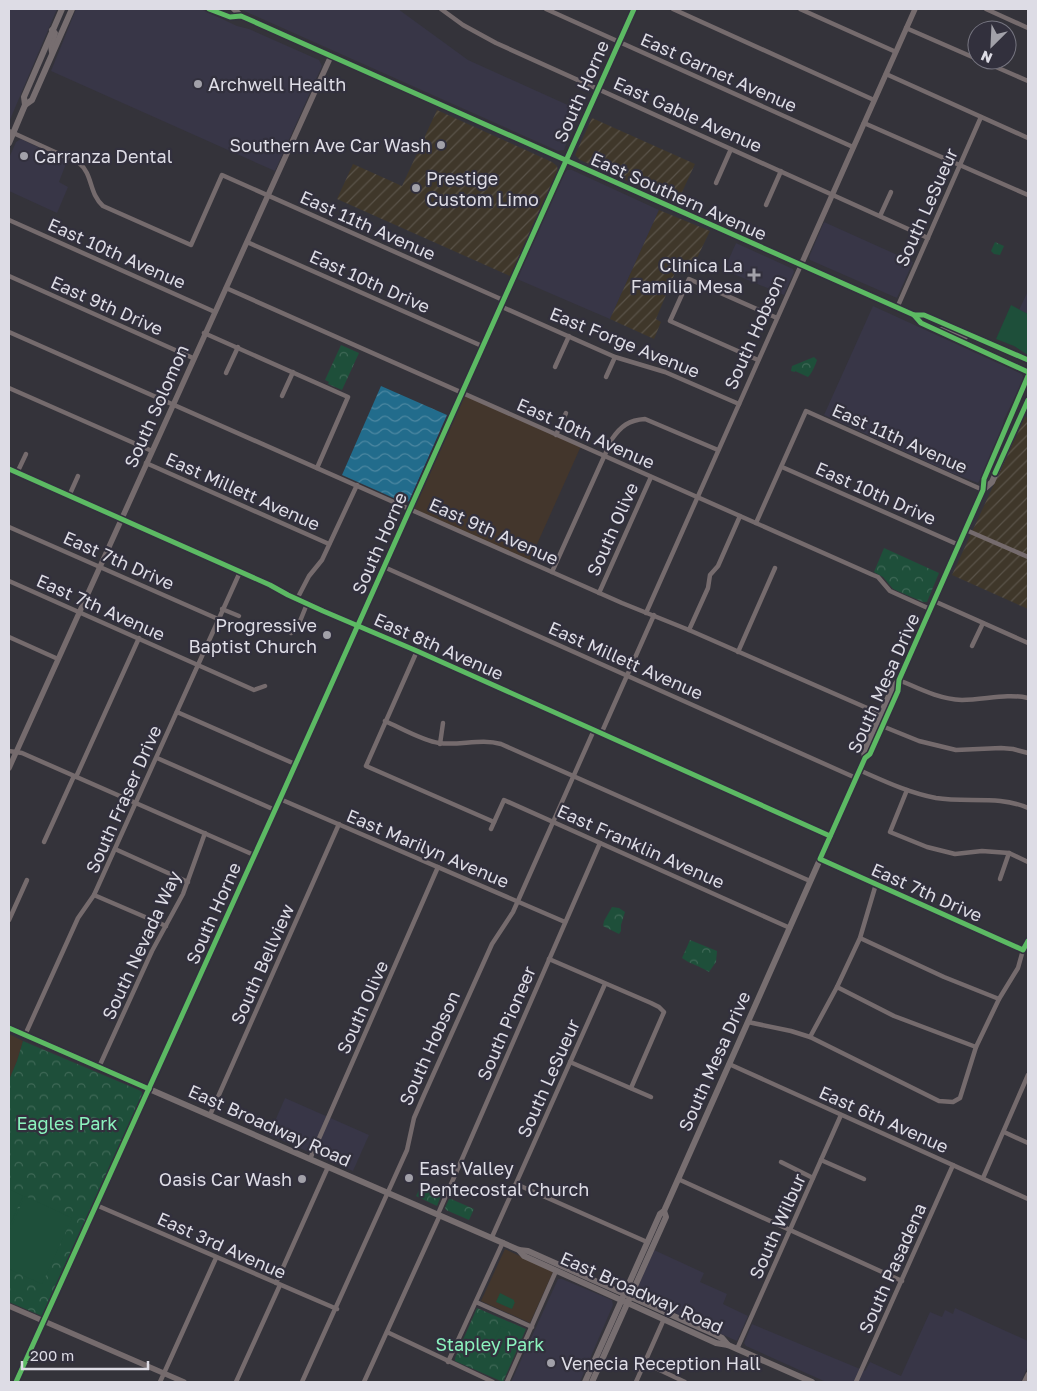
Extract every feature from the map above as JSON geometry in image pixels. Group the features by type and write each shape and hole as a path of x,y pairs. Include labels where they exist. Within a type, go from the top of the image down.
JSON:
{"main road":[{"path":"9,143 11,132 25,105 32,100 72,9"},
{"name":"East Southern Avenue","path":"209,9 230,17 241,16"},
{"name":"East Southern Avenue","path":"234,9 241,16 897,308 914,315 924,315 1028,360"},
{"path":"61,10 58,32 61,34"},
{"path":"25,105 24,97 61,10"},
{"path":"52,30 54,33 51,45 52,53"},
{"path":"38,86 34,83 39,69 39,61"},
{"name":"East Southern Avenue","path":"914,315 922,323 1028,372"},
{"path":"936,330 948,330 965,337 979,338"},
{"name":"South Mesa Drive","path":"592,1382 647,1242 660,1214 664,1211 790,928 856,778 864,758 864,752 879,725 892,688 899,680 966,530 983,490 984,479 1028,376"},
{"name":"South Mesa Drive","path":"983,490 992,482 1028,400"},
{"path":"1001,462 1000,454 1008,431 1008,422"},
{"name":"East Broadway Road","path":"9,1028 519,1250 528,1251 716,1343 728,1345 804,1381 812,1382"},
{"name":"South Mesa Drive","path":"585,1382 666,1217 664,1211"},
{"name":"East Broadway Road","path":"519,1250 524,1256 556,1271 722,1338 728,1345"}],"street":[{"name":"East Gable Avenue","path":"441,9 464,25 496,43 928,238"},
{"name":"East Garnet Avenue","path":"546,9 853,147"},
{"name":"South Horne","path":"96,1205 634,9"},
{"path":"673,9 874,100"},
{"path":"800,9 896,52"},
{"name":"South Hobson","path":"646,613 915,9"},
{"path":"986,9 1028,28"},
{"path":"906,28 967,54"},
{"name":"South Solomon","path":"9,768 204,333 331,56"},
{"path":"1004,70 1028,81"},
{"path":"886,74 1028,138"},
{"name":"South LeSueur","path":"897,308 981,117"},
{"path":"864,123 1028,195"},
{"name":"East 11th Avenue","path":"11,132 80,163 84,167 96,200 103,206 191,245 222,175 503,300"},
{"path":"716,183 731,149"},
{"path":"766,205 781,171"},
{"path":"880,216 891,192"},
{"name":"East 10th Avenue","path":"9,220 215,312"},
{"name":"East 10th Drive","path":"247,242 482,346"},
{"name":"East 9th Drive","path":"9,276 193,358"},
{"path":"758,360 670,320 679,300 689,279 777,318"},
{"name":"East 10th Avenue","path":"226,288 878,577 890,591 930,610"},
{"name":"East Forge Avenue","path":"500,306 615,357 665,372 739,404"},
{"name":"East 9th Avenue","path":"9,332 599,593 689,630 883,715"},
{"path":"204,333 348,397 317,468"},
{"path":"555,367 569,336"},
{"path":"226,373 238,347"},
{"path":"606,377 615,357"},
{"path":"282,396 292,372"},
{"name":"East Millett Avenue","path":"9,388 152,451"},
{"name":"East 11th Avenue","path":"782,467 806,411 983,490"},
{"path":"556,435 566,413"},
{"path":"552,572 603,456 619,429 627,423 645,418 718,450"},
{"path":"17,473 26,454"},
{"name":"East Millett Avenue","path":"146,463 329,544"},
{"path":"756,523 782,467"},
{"name":"East 10th Drive","path":"782,467 959,544"},
{"name":"East 8th Avenue","path":"9,469 270,585 307,604 417,651 830,836"},
{"path":"69,496 78,476"},
{"name":"South Olive","path":"599,593 651,477"},
{"path":"297,599 309,576 322,560 357,485"},
{"path":"689,630 708,588 710,575 718,566 740,516"},
{"name":"East 7th Drive","path":"9,527 218,619"},
{"path":"966,530 1028,558"},
{"name":"East Millett Avenue","path":"384,567 856,778"},
{"path":"738,652 776,568"},
{"name":"South Fraser Drive","path":"25,1035 78,918 94,895 240,572"},
{"name":"East 7th Avenue","path":"9,582 254,690 265,686"},
{"path":"934,601 1028,643"},
{"path":"291,633 298,626 307,604"},
{"path":"222,609 239,616"},
{"path":"601,734 654,616"},
{"path":"972,646 983,623"},
{"path":"9,637 58,659"},
{"path":"44,842 139,638"},
{"path":"417,651 366,766 494,822"},
{"path":"899,680 935,696 962,700 1015,695 1028,698"},
{"path":"1005,696 1006,690"},
{"path":"177,712 296,764"},
{"path":"386,721 440,744 494,742 810,881"},
{"path":"440,744 443,723"},
{"path":"879,725 919,741 956,750 1001,748 1028,753"},
{"name":"South Hobson","path":"302,1382 407,1150 416,1113 492,944 518,901 594,730"},
{"path":"9,750 22,753 254,855"},
{"path":"157,758 275,810"},
{"path":"859,770 907,790 936,798 998,800 1019,804 1028,808"},
{"path":"907,790 890,832 926,847 955,854 982,851 1009,853 1028,862"},
{"path":"446,801 449,794"},
{"name":"East Marilyn Avenue","path":"280,799 565,922"},
{"name":"East Franklin Avenue","path":"491,829 504,800 790,928"},
{"name":"South Bellview","path":"210,1115 339,824"},
{"name":"South Nevada Way","path":"99,1067 152,951 188,882 205,833"},
{"name":"South Pioneer","path":"364,1382 600,843"},
{"path":"115,849 188,882"},
{"path":"1000,879 1009,853"},
{"path":"955,854 955,861"},
{"name":"East 7th Drive","path":"820,859 1023,950"},
{"name":"South Olive","path":"310,1159 438,867"},
{"path":"9,920 27,880"},
{"path":"810,1037 837,987 860,938 876,884"},
{"path":"94,895 166,926"},
{"path":"860,938 944,977 999,999"},
{"path":"748,1022 810,1037 940,1101 953,1102 960,1098 976,1047 999,999 1018,968 1023,950 1028,941"},
{"path":"549,959 651,1003 664,1012 631,1088"},
{"name":"South LeSueur","path":"492,1237 605,984"},
{"path":"837,987 894,1016 976,1047"},
{"path":"570,1062 651,1097"},
{"name":"East 6th Avenue","path":"729,1064 1028,1199"},
{"path":"983,1178 1026,1087 1028,1075"},
{"name":"South Wilbur","path":"737,1349 841,1115"},
{"path":"1004,1132 1028,1143"},
{"path":"821,1160 864,1179"},
{"path":"781,1162 814,1178"},
{"name":"South Pasadena","path":"856,1382 953,1165"},
{"path":"236,1382 328,1167"},
{"path":"678,1179 902,1281"},
{"path":"516,1184 647,1242"},
{"path":"19,1381 96,1205"},
{"name":"East 3rd Avenue","path":"96,1205 336,1309"},
{"path":"448,1362 503,1242"},
{"path":"160,1382 216,1258"},
{"path":"506,1382 556,1271"},
{"path":"476,1302 532,1326"},
{"path":"9,1306 184,1382"},
{"path":"636,1382 664,1319"},
{"path":"387,1332 493,1382"},
{"path":"645,1363 686,1382"},
{"path":"1024,1382 1028,1374"}],"shaded area":[{"path":"9,9 57,9 9,122"},
{"path":"76,9 201,9 319,60 322,66 275,171 51,71"},
{"path":"240,9 398,9 468,60 581,111 564,150 558,151"},
{"path":"437,110 552,162 557,166 558,171 510,276 337,199 353,164 402,186"},
{"path":"592,118 695,164 677,203 580,160 575,155"},
{"path":"21,139 67,161 59,182 68,187 57,213 9,191 9,158 16,142"},
{"path":"567,170 572,170 659,210 610,319 517,279 562,177"},
{"path":"659,210 710,231 688,272 677,268 656,319 661,322 654,339 610,319"},
{"path":"824,222 913,262 897,298 810,260 809,257"},
{"path":"736,243 793,269 794,272 784,295 724,270"},
{"path":"1028,291 1028,314 1019,310"},
{"path":"873,306 1022,374 1024,379 1004,419 1002,430 987,468 978,483 824,415"},
{"path":"462,393 581,446 529,562 410,509"},
{"path":"1025,417 1028,418 1028,609 952,575"},
{"path":"9,1034 23,1041 9,1080"},
{"path":"285,1098 369,1135 353,1171 269,1135"},
{"path":"505,1249 553,1272 530,1323 481,1301"},
{"path":"654,1250 704,1273 700,1282 727,1294 723,1304 748,1316 737,1341 682,1317 639,1295 637,1289"},
{"path":"558,1279 612,1300 613,1305 580,1382 511,1382"},
{"path":"955,1308 1028,1341 1028,1366 1021,1382 826,1382 746,1346 744,1343 752,1324 865,1371 870,1362 901,1376 930,1312 942,1317 945,1310 953,1314"}],"green space":[{"path":"995,242 1004,246 1000,255 994,254 991,251"},
{"path":"1011,305 1028,314 1028,355 1014,346 996,339"},
{"path":"341,345 359,353 342,390 328,384 329,382 325,380"},
{"path":"814,357 817,360 808,377 791,371 792,366"},
{"path":"884,548 939,573 927,602 893,589 883,577 874,572"},
{"path":"612,907 619,908 625,912 619,934 603,926"},
{"path":"690,940 717,951 716,962 709,972 682,958"},
{"name":"Eagles Park","path":"23,1041 141,1091 143,1095 42,1316 9,1302 9,1080"},
{"path":"422,1184 442,1193 437,1206 416,1196"},
{"path":"9,1189 23,1196 9,1227"},
{"path":"25,1196 72,1218 42,1284 9,1269 9,1232"},
{"path":"449,1199 474,1209 469,1220 446,1210"},
{"path":"500,1293 514,1300 512,1309 496,1302"},
{"name":"Stapley Park","path":"477,1308 526,1329 503,1382 455,1361"},
{"path":"501,1326 509,1330 502,1344 494,1341"}],"water":[{"path":"381,386 447,415 409,501 405,503 342,475"}],"cycle path":[{"path":"209,9 230,17 241,16 248,19 914,315 921,323 1028,372"},
{"path":"16,1382 634,9"},
{"path":"914,315 924,315 1028,360"},
{"path":"1028,376 984,479 983,490 899,680 898,691 870,754 865,758 820,859 1023,950 1028,941"},
{"path":"995,473 1028,400"},
{"path":"9,469 830,836"},
{"path":"9,1028 149,1089"}],"place":[{"name":"Archwell Health","path":"198,84"},
{"name":"Southern Ave Car Wash","path":"441,145"},
{"name":"Carranza Dental","path":"24,156"},
{"name":"Prestige Custom Limo","path":"416,188"},
{"name":"Clinica La Familia Mesa","path":"754,275"},
{"name":"Progressive Baptist Church","path":"327,635"},
{"name":"East Valley Pentecostal Church","path":"409,1178"},
{"name":"Oasis Car Wash","path":"302,1179"},
{"name":"Venecia Reception Hall","path":"551,1363"}]}
